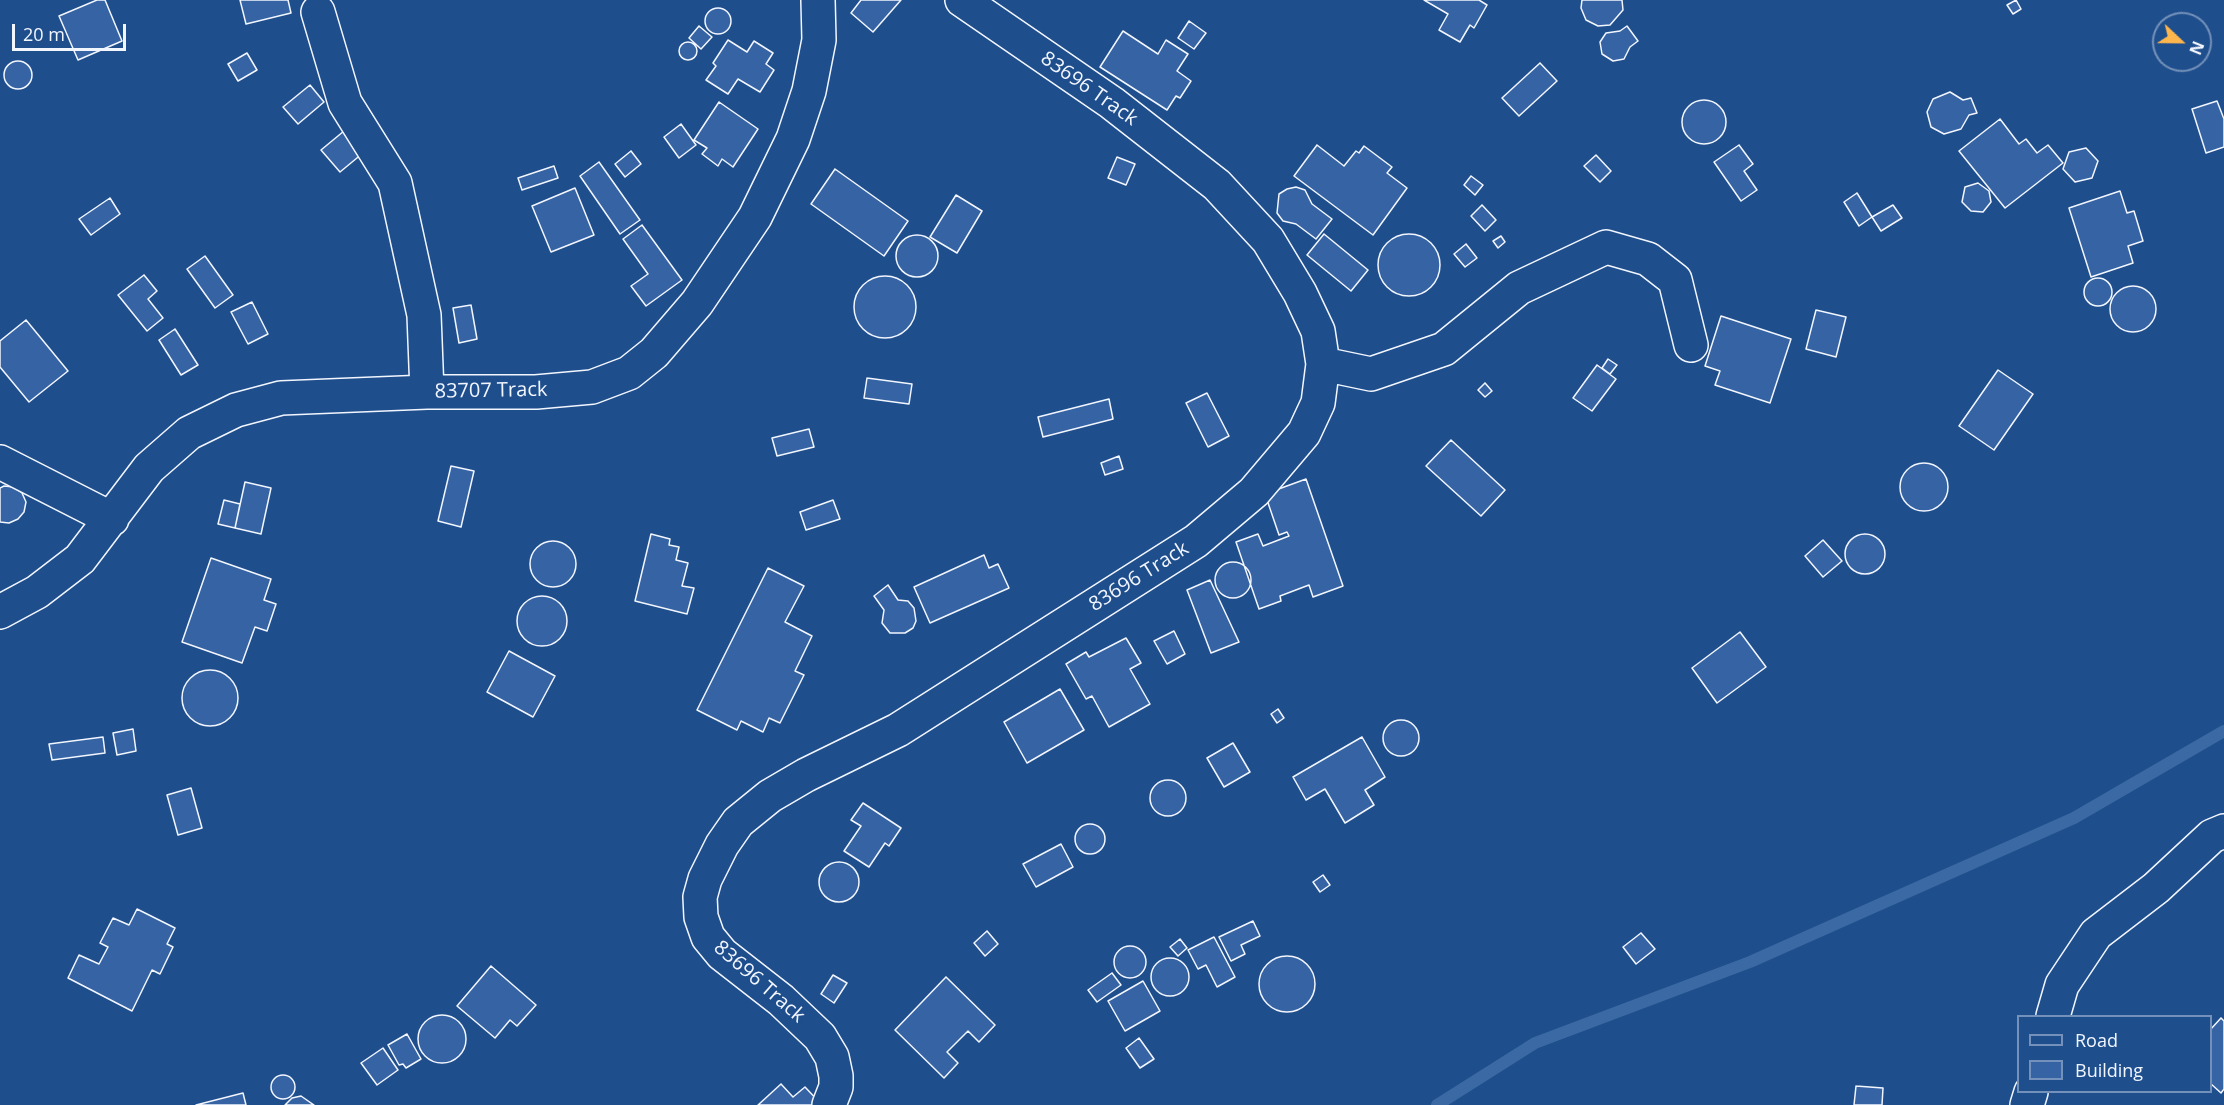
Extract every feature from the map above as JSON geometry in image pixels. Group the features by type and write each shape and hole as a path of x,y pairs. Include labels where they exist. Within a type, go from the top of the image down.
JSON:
{"street":[{"name":"83707 Track","path":"0,612 37,591 80,559 149,468 189,433 236,410 281,398 427,392 536,392 592,387 629,373 654,353 697,303 755,217 793,139 808,90 819,40 818,0"},
{"name":"83696 Track","path":"830,1105 836,1087 836,1076 832,1057 820,1037 781,1000 722,954 708,937 701,917 700,897 705,879 722,844 738,822 770,796 806,775 898,730 1196,541 1254,492 1304,433 1318,403 1323,364 1318,331 1300,293 1268,240 1218,185 1112,103 962,0"},
{"path":"318,12 345,103 394,183 424,315 427,392"},
{"path":"1323,364 1371,374 1444,349 1519,288 1606,247 1648,259 1674,280 1691,345"},
{"path":"0,462 112,519"},
{"path":"2054,1015 2062,985 2096,934 2156,888 2212,836 2224,831"}],"building":[{"path":"97,0 105,0 122,41 78,60 59,16"},
{"path":"240,0 288,0 291,13 246,24"},
{"path":"861,0 901,0 873,32 851,13"},
{"path":"1424,0 1479,0 1487,5 1474,28 1470,25 1460,42 1439,30 1448,14"},
{"path":"1582,0 1622,0 1623,10 1610,25 1598,26 1586,20 1581,8"},
{"path":"2016,0 2021,9 2013,14 2007,5"},
{"path":"718,8 727,12 731,21 727,30 718,34 709,30 705,21 709,12"},
{"path":"1189,21 1206,33 1194,49 1178,38"},
{"path":"699,26 712,37 701,49 689,38"},
{"path":"1627,26 1638,41 1630,47 1624,59 1613,61 1602,54 1600,42 1606,33 1620,31"},
{"path":"1123,31 1158,54 1166,40 1188,54 1177,71 1191,81 1180,98 1176,96 1167,110 1100,67"},
{"path":"728,40 747,52 754,41 773,53 766,64 774,70 760,92 738,79 728,94 706,80 716,66 713,63"},
{"path":"684,42 692,42 697,47 695,58 684,60 679,55 679,47"},
{"path":"247,53 257,70 238,81 228,64"},
{"path":"18,61 28,65 32,75 28,85 18,89 8,85 4,75 8,65"},
{"path":"1540,63 1557,81 1519,116 1502,98"},
{"path":"310,85 324,102 298,124 283,107"},
{"path":"1950,92 1963,100 1971,98 1977,113 1969,115 1961,129 1944,134 1931,127 1927,112 1933,99"},
{"path":"1704,100 1720,106 1726,122 1720,138 1704,144 1688,138 1682,122 1688,106"},
{"path":"2217,101 2224,119 2224,147 2206,153 2192,109"},
{"path":"719,102 758,129 733,167 722,159 718,166 702,154 707,148 694,140"},
{"path":"2000,119 2019,144 2026,139 2037,153 2048,145 2063,163 2005,208 1959,151"},
{"path":"681,124 696,145 679,158 664,137"},
{"path":"344,131 363,153 340,172 321,150"},
{"path":"1317,145 1344,166 1356,151 1359,153 1364,146 1392,167 1387,173 1407,188 1373,235 1294,176"},
{"path":"1739,145 1753,164 1744,171 1757,190 1741,201 1714,162"},
{"path":"2086,148 2098,161 2092,178 2075,182 2063,169 2069,152"},
{"path":"631,151 641,164 625,177 615,164"},
{"path":"1596,155 1611,171 1600,182 1584,166"},
{"path":"1117,157 1135,164 1126,185 1108,178"},
{"path":"599,162 640,220 620,234 580,176"},
{"path":"554,166 558,178 522,190 518,178"},
{"path":"835,169 908,221 884,256 811,204"},
{"path":"1471,176 1483,185 1475,195 1464,185"},
{"path":"1978,183 1989,191 1991,202 1983,212 1971,211 1962,202 1965,187"},
{"path":"1296,187 1305,190 1312,204 1332,219 1316,239 1296,224 1283,221 1277,213 1279,194"},
{"path":"575,188 594,235 551,252 532,206"},
{"path":"2120,191 2127,213 2134,211 2143,241 2128,246 2133,263 2091,277 2069,208"},
{"path":"1857,193 1872,217 1859,226 1844,202"},
{"path":"956,195 982,211 957,253 930,237"},
{"path":"110,198 120,214 91,235 79,219"},
{"path":"1482,205 1496,220 1485,231 1471,216"},
{"path":"1893,205 1902,218 1881,231 1872,217"},
{"path":"642,225 682,280 646,306 631,286 648,274 623,239"},
{"path":"1324,234 1368,270 1351,291 1307,255"},
{"path":"1409,234 1431,243 1440,265 1431,287 1409,296 1387,287 1378,265 1387,243"},
{"path":"917,235 925,236 932,241 937,248 937,264 932,271 925,276 917,277 909,276 902,271 897,264 896,256 897,248 902,241 909,236"},
{"path":"1501,236 1505,242 1498,248 1493,241"},
{"path":"1466,244 1477,258 1465,267 1454,254"},
{"path":"205,256 233,295 215,308 187,269"},
{"path":"144,275 157,291 148,299 163,318 147,331 118,295"},
{"path":"879,276 891,276 907,285 914,295 916,307 914,319 907,329 891,338 879,338 868,333 859,324 854,313 854,301 859,290 868,281"},
{"path":"2098,278 2108,282 2112,292 2108,302 2098,306 2088,302 2084,292 2088,282"},
{"path":"2133,286 2149,293 2156,309 2149,325 2133,332 2117,325 2110,309 2117,293"},
{"path":"252,302 268,334 248,344 231,312"},
{"path":"471,305 477,339 459,343 453,308"},
{"path":"1816,310 1846,317 1836,357 1806,349"},
{"path":"1721,316 1791,339 1770,403 1715,385 1720,371 1705,366"},
{"path":"26,320 68,371 29,402 0,367 0,341"},
{"path":"175,329 198,365 181,375 159,340"},
{"path":"1608,359 1617,365 1610,374 1602,368"},
{"path":"1597,365 1616,379 1592,411 1573,398"},
{"path":"1998,370 2033,394 1994,450 1959,426"},
{"path":"867,378 912,384 909,404 864,398"},
{"path":"1485,383 1492,391 1485,397 1478,390"},
{"path":"1207,393 1229,436 1208,447 1186,403"},
{"path":"1109,399 1113,419 1043,437 1038,417"},
{"path":"809,429 814,447 777,456 772,438"},
{"path":"1451,440 1505,490 1481,516 1426,466"},
{"path":"1119,456 1123,469 1105,475 1101,463"},
{"path":"1924,463 1941,470 1948,487 1941,504 1924,511 1907,504 1900,487 1907,470"},
{"path":"451,466 474,471 461,527 438,521"},
{"path":"1306,479 1343,586 1313,597 1309,585 1280,596 1281,601 1259,609 1236,542 1258,534 1263,546 1289,536 1287,532 1279,535 1265,494"},
{"path":"245,482 271,488 261,534 235,528"},
{"path":"14,487 22,493 26,502 24,512 18,519 9,523 0,522 0,488"},
{"path":"224,500 240,504 235,528 218,524"},
{"path":"833,500 840,519 806,530 800,512"},
{"path":"651,534 670,539 669,545 679,547 676,560 688,563 682,586 694,588 687,614 635,601"},
{"path":"1865,534 1873,535 1879,540 1884,546 1884,562 1879,568 1873,573 1865,574 1857,573 1851,568 1846,562 1845,554 1846,546 1851,540 1857,535"},
{"path":"1823,540 1842,561 1823,577 1805,556"},
{"path":"553,541 569,548 576,564 569,580 553,587 537,580 530,564 537,548"},
{"path":"984,555 989,568 998,564 1009,588 930,623 914,587"},
{"path":"211,558 271,579 264,600 276,604 267,631 255,627 242,663 182,642"},
{"path":"1233,562 1246,567 1251,580 1246,593 1233,598 1220,593 1215,580 1220,567"},
{"path":"768,568 804,586 785,622 812,636 795,671 804,675 780,723 769,718 763,732 741,721 737,730 697,710"},
{"path":"1210,580 1239,642 1211,653 1187,590"},
{"path":"888,585 898,600 908,601 914,608 916,621 913,628 905,633 890,633 882,623 884,610 874,596"},
{"path":"537,596 547,596 560,603 567,616 567,626 560,639 547,646 537,646 528,642 521,635 517,626 517,616 521,607 528,600"},
{"path":"1174,631 1185,654 1167,664 1154,641"},
{"path":"1740,632 1766,667 1717,703 1692,668"},
{"path":"1126,638 1141,663 1130,669 1150,704 1109,727 1092,696 1086,699 1066,664 1086,652 1089,657"},
{"path":"509,651 555,676 533,717 487,692"},
{"path":"210,670 221,672 230,678 236,687 238,698 236,709 230,718 221,724 210,726 199,724 190,718 184,709 182,698 184,687 190,678 199,672"},
{"path":"1060,689 1084,730 1027,763 1004,722"},
{"path":"1278,709 1284,718 1277,723 1271,714"},
{"path":"1401,720 1414,725 1419,738 1414,751 1401,756 1388,751 1383,738 1388,725"},
{"path":"133,729 136,751 117,755 113,733"},
{"path":"103,737 105,753 52,760 49,744"},
{"path":"1362,737 1385,777 1365,790 1374,805 1345,823 1325,789 1306,800 1293,777"},
{"path":"1233,743 1250,772 1224,787 1207,758"},
{"path":"1168,780 1181,785 1186,798 1181,811 1168,816 1155,811 1150,798 1155,785"},
{"path":"191,788 202,828 178,835 167,795"},
{"path":"863,803 901,828 889,846 885,843 869,867 844,851 861,826 851,820"},
{"path":"1090,824 1096,825 1104,833 1104,845 1096,853 1090,854 1084,853 1076,845 1075,839 1076,833 1084,825"},
{"path":"1061,844 1073,867 1036,887 1023,864"},
{"path":"839,862 853,868 859,882 853,896 839,902 825,896 819,882 825,868"},
{"path":"1323,875 1330,885 1320,892 1313,882"},
{"path":"137,909 175,928 167,944 173,947 160,974 152,970 132,1011 68,978 79,955 99,964 108,947 100,943 113,918 129,925"},
{"path":"1253,921 1260,936 1241,945 1245,954 1231,961 1219,937"},
{"path":"987,931 998,944 985,956 974,943"},
{"path":"1641,933 1655,949 1636,964 1623,947"},
{"path":"1214,937 1235,977 1217,987 1206,965 1198,969 1188,950"},
{"path":"1180,939 1187,948 1178,956 1170,947"},
{"path":"1130,946 1141,951 1146,962 1141,973 1130,978 1119,973 1114,962 1119,951"},
{"path":"1287,956 1298,958 1307,964 1313,973 1315,984 1313,995 1307,1004 1298,1010 1287,1012 1276,1010 1267,1004 1261,995 1259,984 1261,973 1267,964 1276,958"},
{"path":"1170,958 1183,964 1189,977 1183,990 1170,996 1157,990 1151,977 1157,964"},
{"path":"491,966 536,1005 517,1026 510,1020 495,1038 457,1006"},
{"path":"1112,973 1121,985 1097,1002 1088,990"},
{"path":"833,975 847,983 834,1003 821,994"},
{"path":"946,977 995,1025 979,1042 968,1031 947,1052 958,1063 944,1078 895,1030"},
{"path":"1143,981 1160,1011 1125,1031 1108,1001"},
{"path":"437,1015 447,1015 459,1022 466,1034 466,1044 459,1056 447,1063 437,1063 422,1052 418,1044 418,1034 429,1019"},
{"path":"2221,1018 2224,1021 2224,1089 2221,1093 2212,1085 2212,1028"},
{"path":"407,1034 421,1059 406,1068 403,1064 399,1065 388,1045"},
{"path":"1139,1038 1154,1059 1140,1068 1126,1048"},
{"path":"383,1048 398,1070 377,1085 361,1063"},
{"path":"283,1075 292,1078 295,1087 292,1096 283,1099 274,1096 271,1087 274,1078"},
{"path":"781,1084 793,1097 805,1087 822,1105 758,1105"},
{"path":"1856,1086 1883,1088 1882,1105 1854,1105"},
{"path":"243,1093 246,1105 196,1105"},
{"path":"301,1096 314,1105 285,1105 292,1098"}],"waterway":[{"path":"1437,1105 1535,1043 1750,962 2074,818 2224,731"}]}
